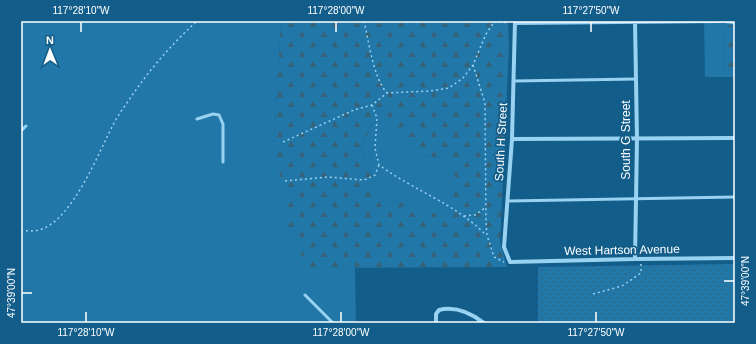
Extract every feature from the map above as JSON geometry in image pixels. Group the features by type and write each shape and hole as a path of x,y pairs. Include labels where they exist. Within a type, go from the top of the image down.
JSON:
{"street":[{"path":"515,22 721,21"},
{"path":"725,21 735,22"},
{"name":"South H Street","path":"510,262 504,247 512,139 515,22"},
{"name":"South G Street","path":"635,22 637,139 635,258"},
{"path":"512,139 735,138"},
{"name":"West Hartson Avenue","path":"510,262 635,258 735,258"},
{"path":"436,323 436,314 439,310 447,308 472,314 484,323"}],"lane":[{"path":"514,81 636,79"},
{"path":"197,119 213,114 219,115 224,131 223,162"},
{"path":"21,131 26,126"},
{"path":"508,200 735,197"},
{"path":"305,295 333,323"}],"path":[{"path":"21,230 31,232 43,229 54,222 68,206 103,147 113,124 131,96 158,61 197,21"},
{"path":"364,21 376,72 381,86 387,93"},
{"path":"283,142 354,110 372,105 387,93 430,91 449,88 463,78 473,65 486,34 494,21 515,22"},
{"path":"473,65 485,103 485,208 487,235 494,257 503,262 510,262"},
{"path":"285,182 328,177 364,180 375,175 379,165 375,148 377,118 372,105"},
{"path":"379,165 396,177 464,216 487,235"},
{"path":"464,216 475,215 485,208"},
{"path":"593,294 622,286 638,275 641,271 641,258"}],"green space":[{"path":"21,21 281,21 274,139 311,268 355,268 356,323 21,323"},
{"path":"281,21 508,21 509,45 500,242 507,267 311,268 290,240 274,139","holes":["387,120 392,135 415,153 446,159 454,170 454,205 445,213 426,213 379,194 361,149 372,123"]},
{"path":"704,21 735,21 735,26 723,25 724,77 705,77"},
{"path":"723,25 735,26 735,77 724,77"},
{"path":"387,120 415,153 446,159 454,170 454,205 445,213 426,213 379,194 361,149 372,123"},
{"path":"735,264 735,323 538,323 538,267"}]}
